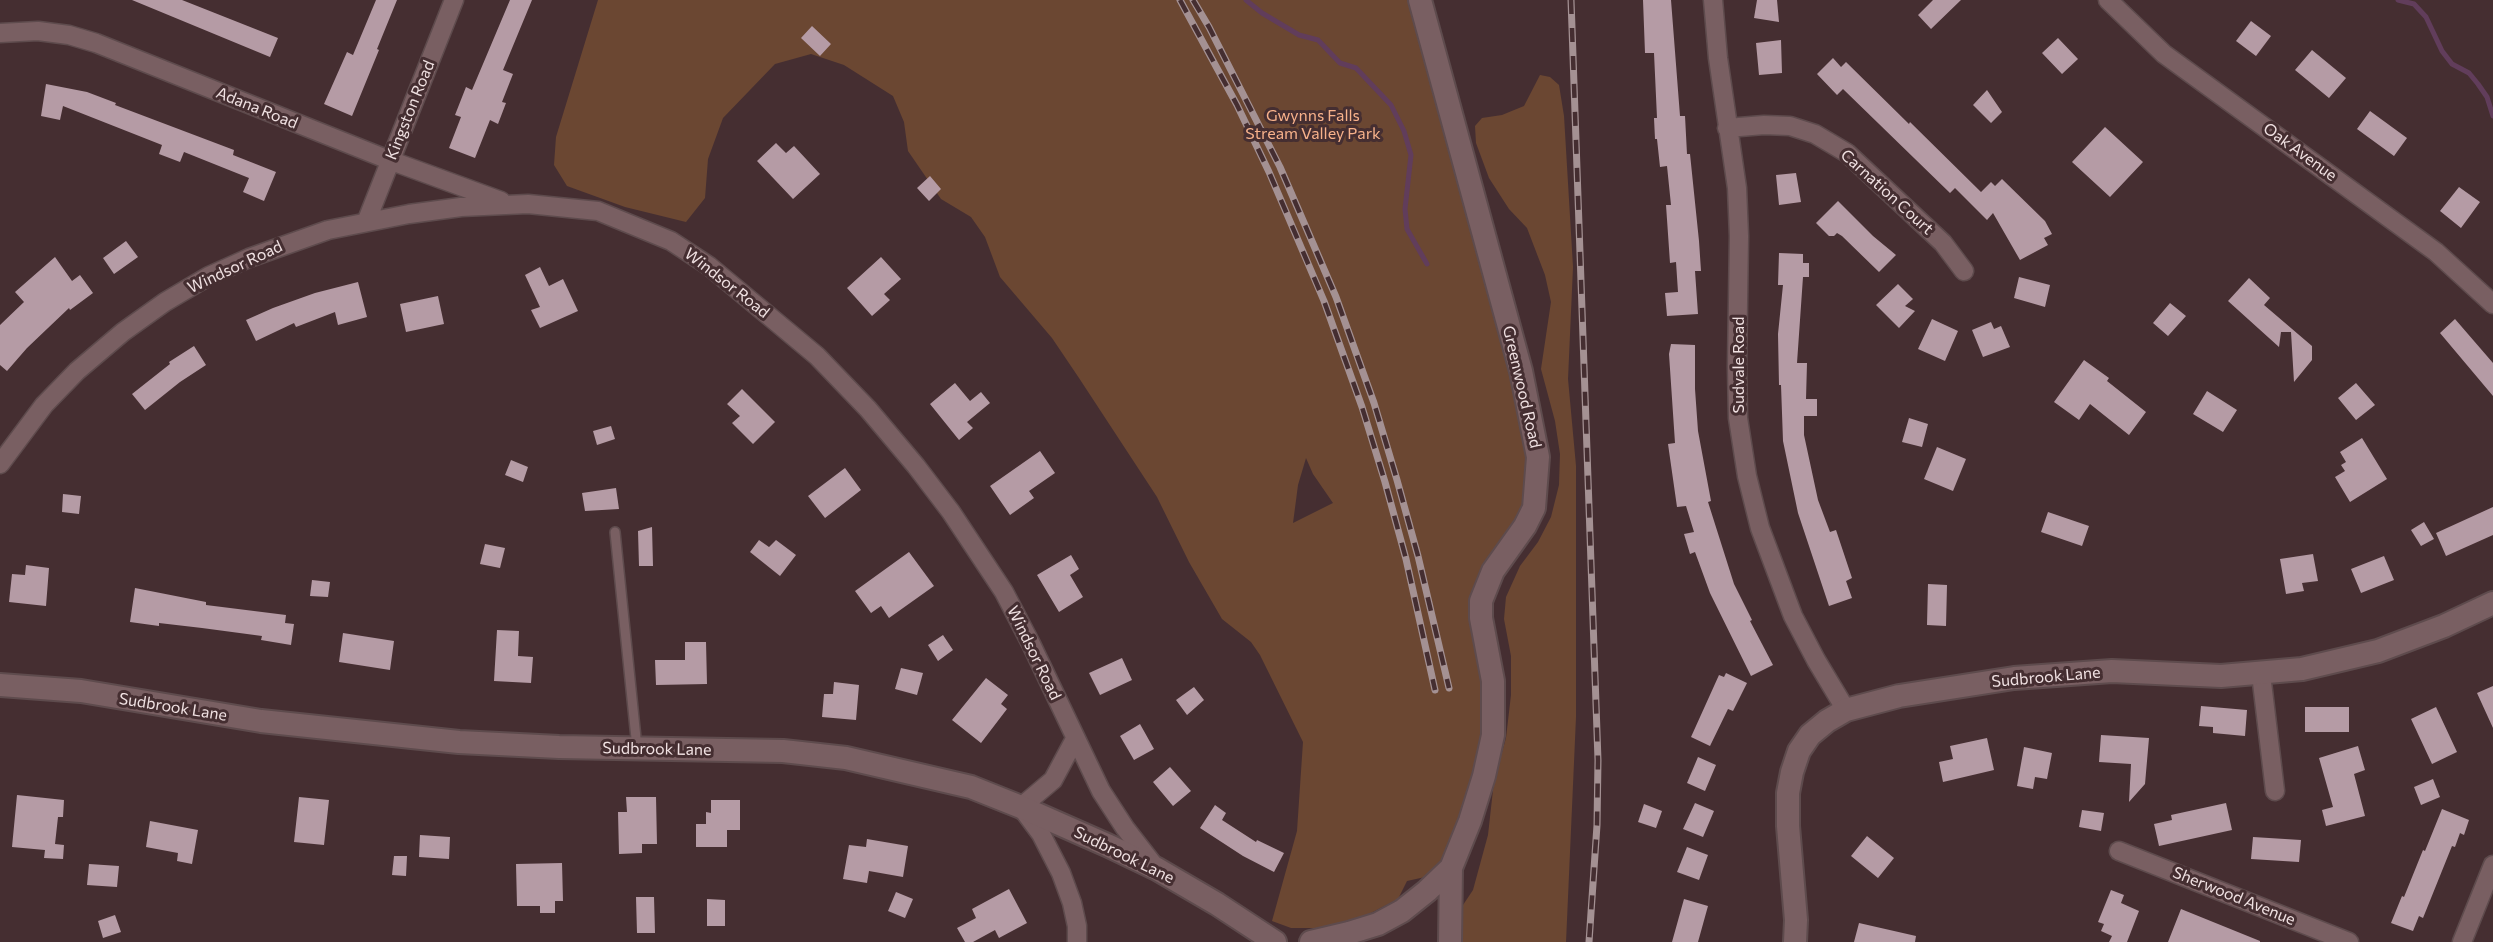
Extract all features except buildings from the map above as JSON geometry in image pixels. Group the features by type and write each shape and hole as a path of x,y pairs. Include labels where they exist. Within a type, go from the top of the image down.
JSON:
{"street":[{"name":"Kingston Road","path":"367,220 454,0"},
{"name":"Greenwood Road","path":"1420,0 1521,371 1538,457 1534,508 1525,526 1493,572 1481,601 1493,681 1493,735 1484,776 1470,821 1451,868 1450,942"},
{"name":"Sudvale Road","path":"1713,0 1727,128 1737,188 1738,418 1747,476 1760,528 1793,616 1846,710"},
{"name":"Oak Avenue","path":"2108,0 2164,54 2436,252 2493,304"},
{"name":"Adana Road","path":"0,33 38,31 69,35 96,43 389,160 511,205"},
{"name":"Carnation Court","path":"1727,128 1764,125 1790,126 1815,134 1847,153 1943,243 1964,271"},
{"name":"Windsor Road","path":"0,464 44,405 76,371 123,332 165,302 209,276 249,258 297,240 367,220 461,207 528,204 598,211 672,241 709,266 816,356 868,409 916,466 963,530 1004,592 1101,791 1125,828 1157,869"},
{"name":"Sudbrook Lane","path":"1796,942 1788,826 1788,793 1792,772 1799,751 1810,735 1827,721 1846,710 1899,696 2014,678 2112,671 2221,676 2302,669 2378,651 2445,626 2493,603"},
{"path":"2261,674 2275,791"},
{"name":"Sudbrook Lane","path":"0,685 81,691 261,721 459,742 559,747 783,751 846,758 971,787 1021,807 1157,869 1217,904 1275,942"},
{"path":"1075,739 1053,780 1021,807 1041,834 1061,873 1072,903 1077,926 1077,942"},
{"name":"Sherwood Avenue","path":"2119,851 2349,942"},
{"path":"2462,942 2493,864"},
{"path":"1311,942 1378,924 1428,891 1451,868"}],"lane":[{"path":"615,532 637,748"}],"green space":[{"name":"Gwynns Falls Stream Valley Park","path":"598,0 1409,0 1512,373 1529,458 1524,505 1475,582 1470,600 1483,685 1484,732 1476,772 1462,814 1434,875 1407,881 1398,899 1363,917 1327,928 1291,928 1272,921 1297,831 1303,742 1260,655 1251,642 1222,619 1189,562 1157,497 1052,338 1000,277 985,237 971,217 941,199 908,151 904,122 893,96 844,65 811,54 775,64 723,118 708,159 705,198 686,222 625,207 567,186 554,165 556,137","holes":["1306,458 1313,474 1333,503 1293,523 1298,485"]},
{"path":"1540,75 1550,77 1559,85 1564,116 1573,267 1568,379 1576,466 1576,717 1566,942 1459,942 1459,911 1473,890 1488,835 1494,781 1506,738 1511,695 1511,656 1504,619 1506,597 1520,566 1538,542 1551,517 1559,485 1560,454 1555,421 1541,369 1551,302 1545,275 1527,228 1509,209 1489,178 1476,143 1475,126 1482,118 1502,115 1524,106"}],"waterway":[{"path":"1246,0 1262,13 1299,35 1318,40 1340,63 1356,68 1391,105 1404,131 1411,155 1405,209 1407,229 1427,264"},
{"path":"2398,0 2414,4 2426,17 2442,51 2452,64 2469,73 2478,84 2487,97 2493,116"}],"railway":[{"path":"1180,0 1237,105 1269,172 1324,301 1362,407 1385,482 1406,559 1435,690"},
{"path":"1193,0 1280,167 1336,297 1374,403 1397,480 1418,556 1449,688"},
{"path":"1571,0 1598,760 1597,825 1589,942"}]}
